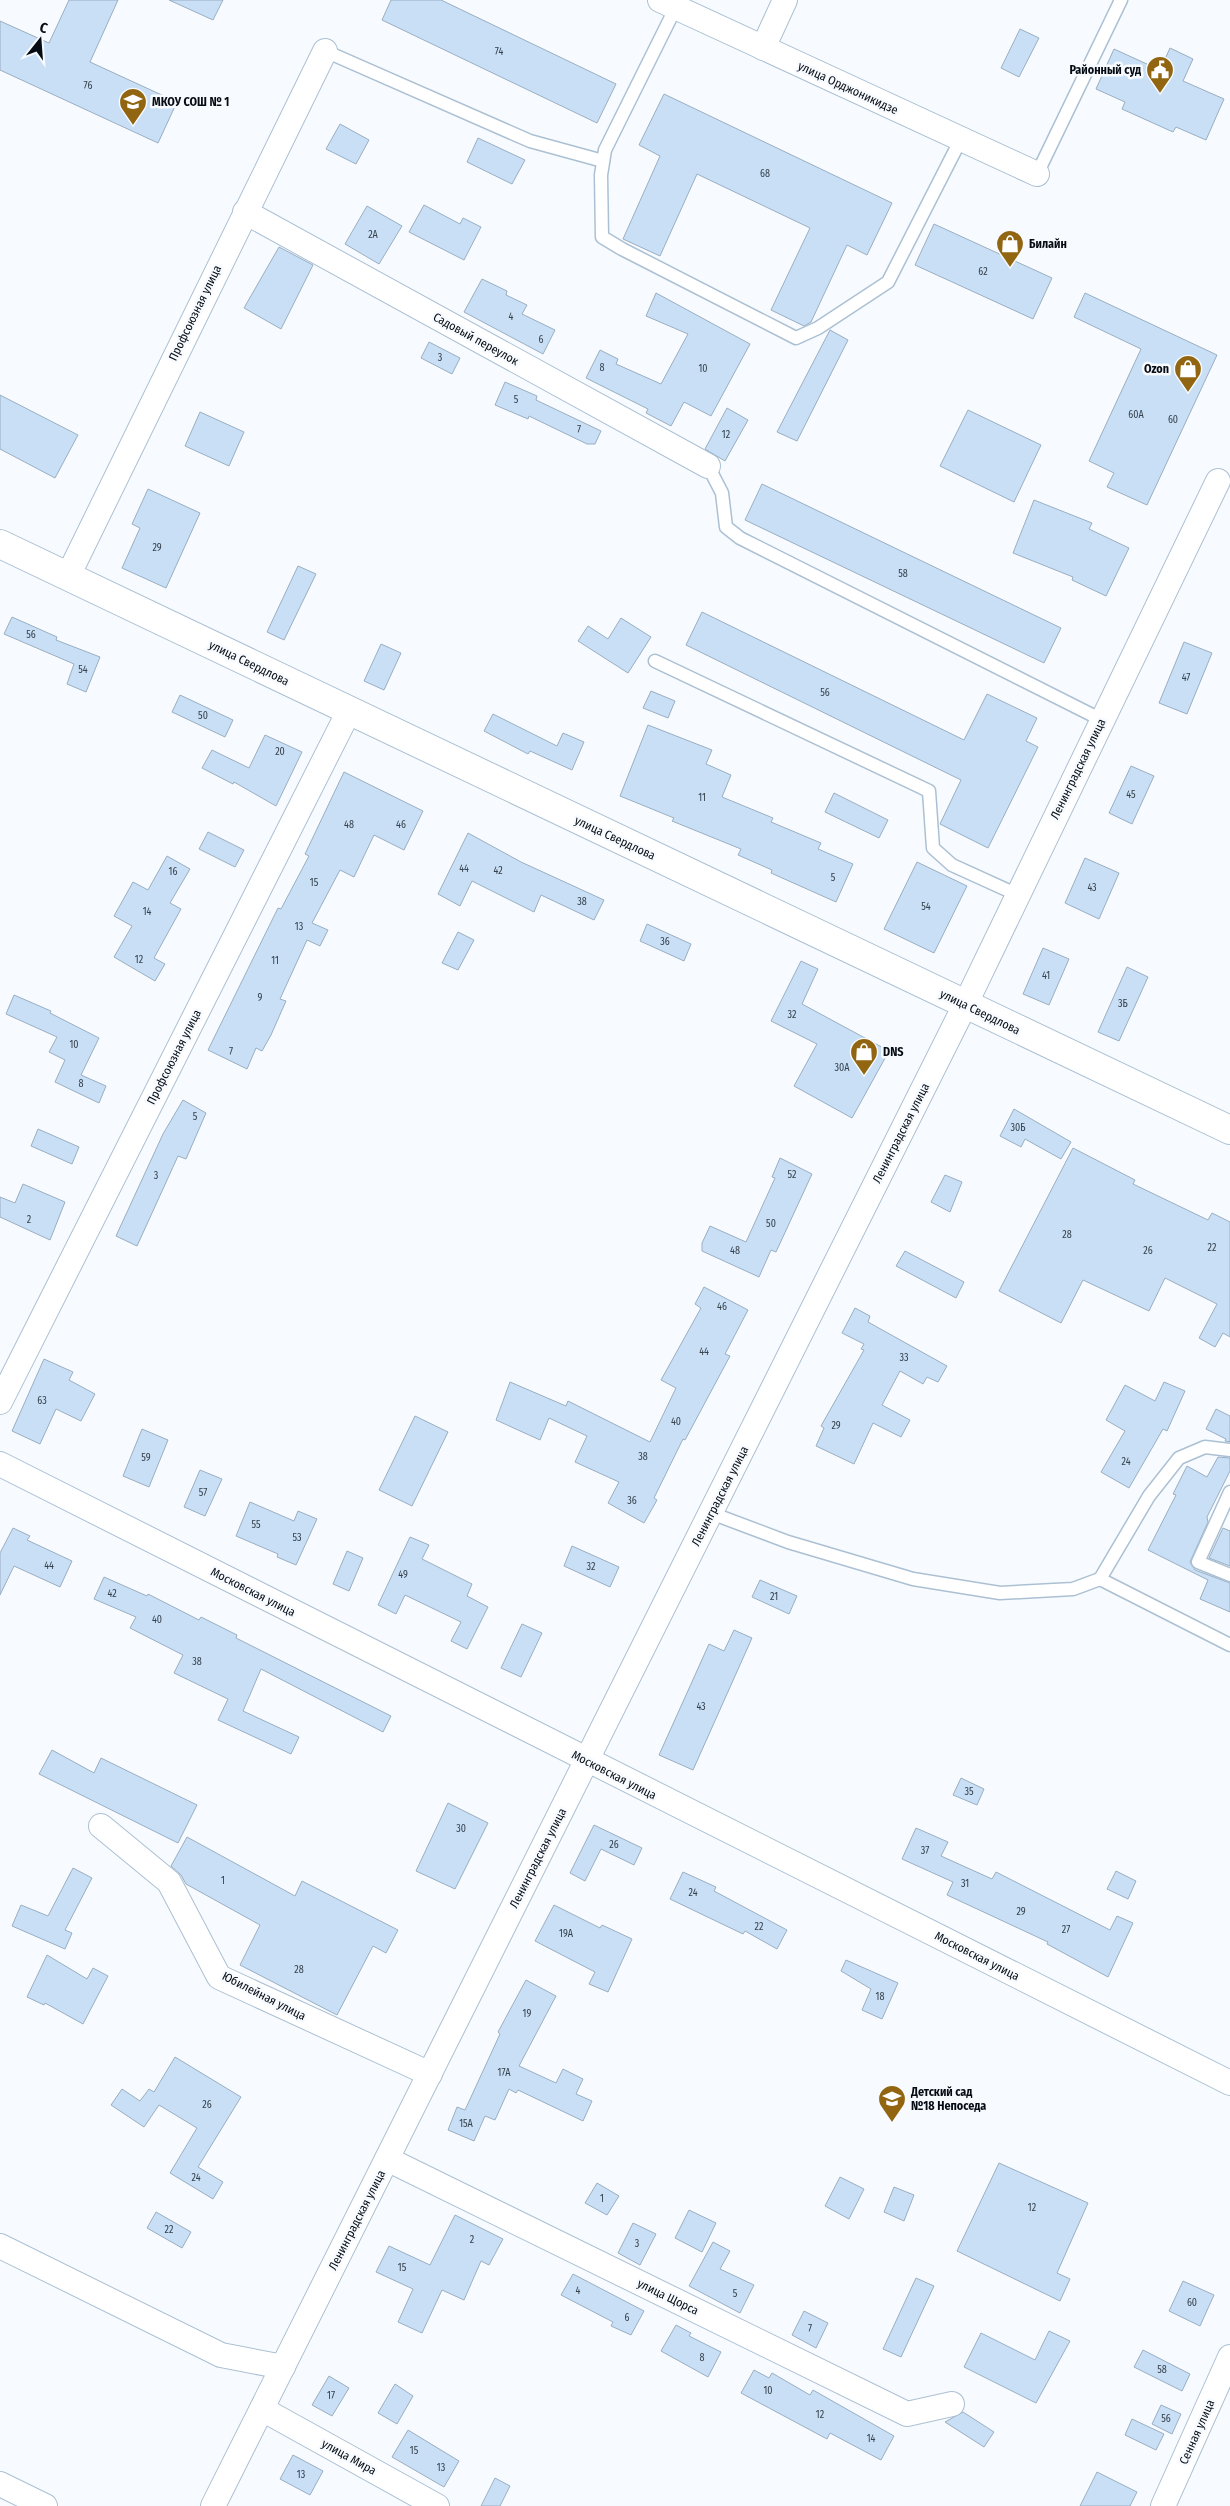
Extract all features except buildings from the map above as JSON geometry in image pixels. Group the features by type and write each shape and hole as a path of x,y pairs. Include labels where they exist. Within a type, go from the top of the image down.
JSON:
{"street":[{"path":"763,48 785,0"},
{"name":"улица Орджоникидзе","path":"668,4 1037,174"},
{"name":"Профсоюзная улица","path":"68,576 325,51"},
{"name":"Садовый переулок","path":"245,212 708,466"},
{"name":"Ленинградская улица","path":"213,2506 965,1004 1218,481"},
{"name":"улица Свердлова","path":"0,544 1230,1130"},
{"name":"Профсоюзная улица","path":"0,1402 349,711"},
{"name":"Московская улица","path":"0,1464 1230,2083"},
{"name":"Юбилейная улица","path":"100,1826 169,1882 219,1977 430,2074"},
{"name":"улица Щорса","path":"387,2159 907,2414 952,2404"},
{"path":"0,2246 221,2355 283,2367"},
{"name":"Сенная улица","path":"1163,2506 1230,2357"},
{"name":"улица Мира","path":"262,2409 437,2506"},
{"path":"0,2484 46,2506"}],"lane":[{"path":"1037,174 1121,0"},
{"path":"668,4 605,150 600,220 602,237 622,250 796,338 818,328 888,282 961,139"},
{"path":"325,51 530,141 603,161"},
{"path":"708,466 722,493 726,527 740,538 1102,720"},
{"path":"655,660 929,791 933,848 952,865 1018,895"},
{"path":"711,1513 788,1542 912,1578 1000,1593 1073,1589 1100,1579 1149,1496 1179,1458 1205,1447 1230,1450"},
{"path":"1230,1492 1198,1562 1230,1575"},
{"path":"1100,1579 1230,1645"}],"place":[{"name":"Районный суд","path":"1160,94"},
{"name":"МКОУ СОШ № 1","path":"133,126"},
{"name":"Билайн","path":"1010,268"},
{"name":"Ozon","path":"1188,393"},
{"name":"DNS","path":"864,1076"},
{"name":"Детский сад №18 Непоседа","path":"892,2123"}]}
